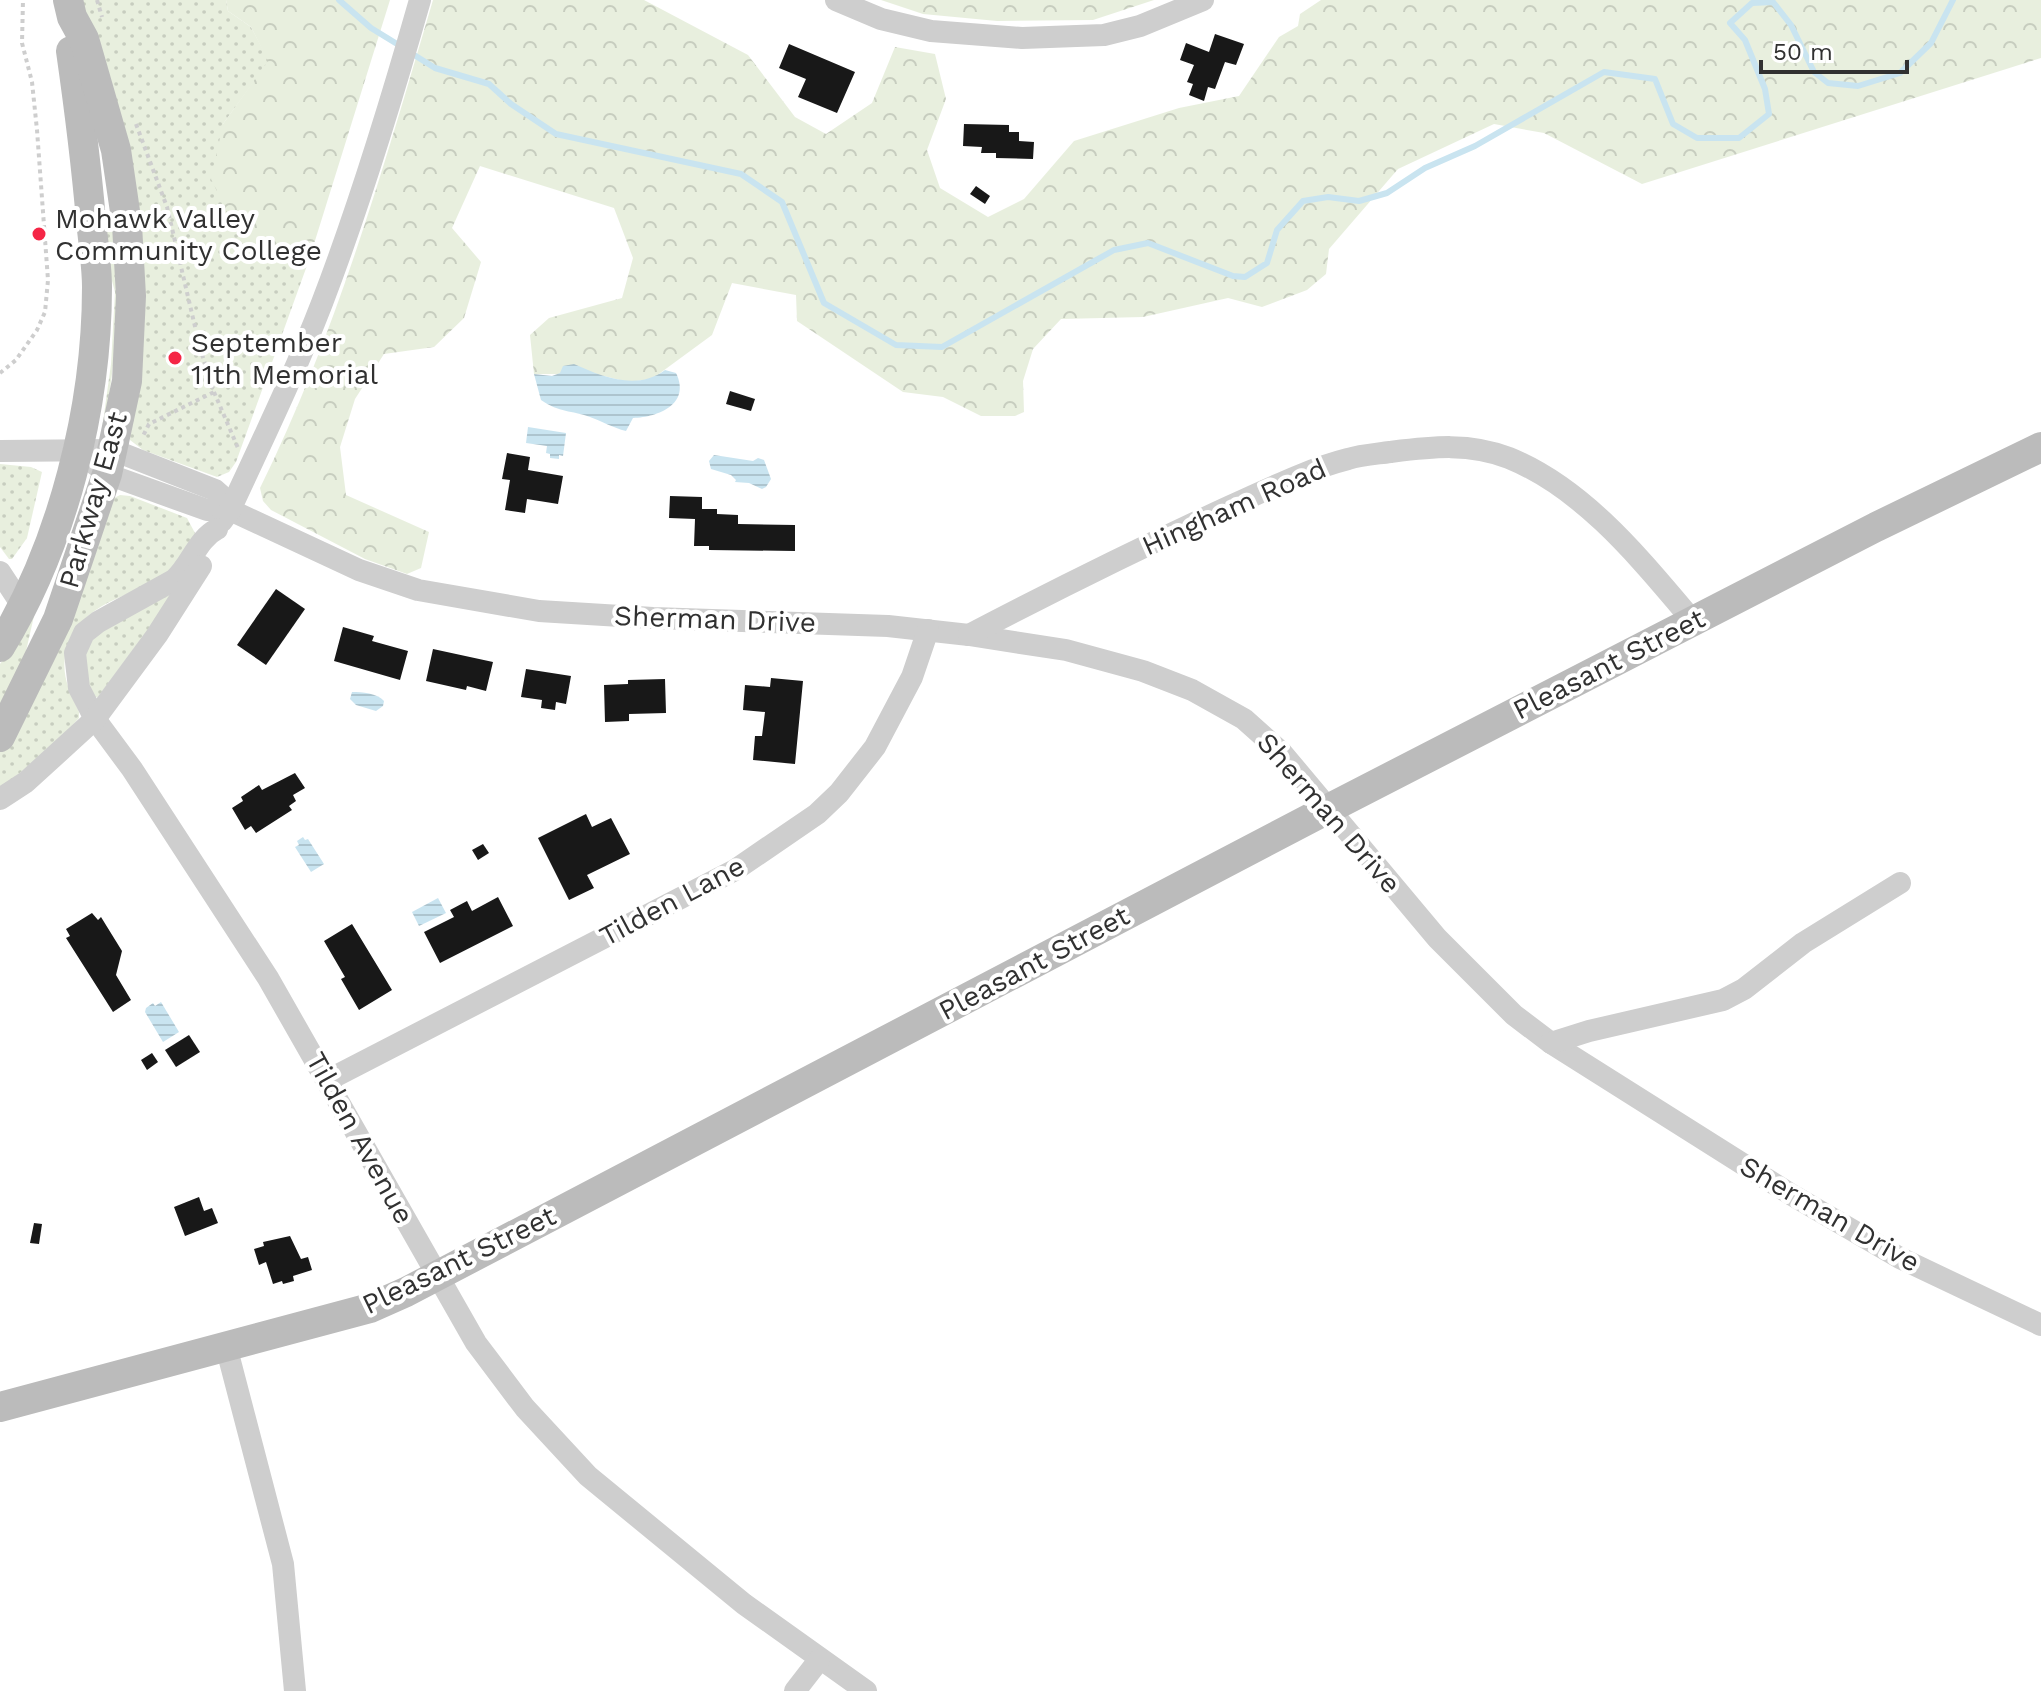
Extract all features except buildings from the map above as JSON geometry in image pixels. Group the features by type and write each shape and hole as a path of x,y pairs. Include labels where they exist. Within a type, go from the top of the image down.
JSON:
{"street":[{"path":"0,799 26,782 95,719 157,635 215,544 217,529 230,510 322,303 369,169 420,0"},
{"path":"836,0 881,19 931,31 1022,38 1104,35 1140,26 1203,0"},
{"name":"Parkway East","path":"0,647 23,607 61,513 78,451 94,357 97,285 70,41 70,9"},
{"name":"Parkway East","path":"0,737 58,619 119,456 127,381 131,296 127,225 116,150 84,39 70,9"},
{"name":"Hingham Road","path":"969,635 1126,554 1304,473 1349,458 1444,445 1473,447 1509,458 1548,479 1584,505 1635,553 1693,621"},
{"name":"Pleasant Street","path":"0,1407 370,1308 1330,808 1876,527 2041,447"},
{"name":"Sherman Drive","path":"0,451 78,451 119,456 207,510 230,510 373,575 418,590 527,609 653,618 888,626 969,635 1066,650 1143,671 1192,690 1244,719 1282,753 1437,938 1514,1015 1551,1043 1792,1195 1900,1258 2041,1325"},
{"name":"Tilden Avenue","path":"217,529 204,539 183,572 174,580 91,626 78,642 75,673 95,719 132,769 268,978 476,1343 525,1408 588,1476 744,1604 866,1691"},
{"path":"0,572 23,607"},
{"name":"Tilden Lane","path":"328,1080 735,870 817,814 839,793 875,747 912,677 928,630"},
{"path":"1551,1043 1589,1031 1723,1000 1744,989 1803,943 1900,883"},
{"path":"226,1346 283,1564 295,1691"},
{"path":"795,1691 819,1660"}],"path":[{"path":"0,373 16,360 37,330 45,312 48,280 32,82 22,43 23,0"},
{"path":"97,0 104,24"},
{"path":"136,123 167,207 200,348 214,392 241,453"},
{"path":"119,456 149,424 214,392"}],"green space":[{"path":"82,0 226,0 228,11 251,27 269,61 223,124 243,244 309,260 236,462 229,472 217,477 143,450 130,440 138,362"},
{"path":"226,0 390,0 309,260 243,244 211,179 223,124 268,61 251,27 228,11"},
{"path":"433,0 644,0 748,55 795,117 826,134 872,103 895,47 935,54 946,99 927,150 940,188 988,217 1024,199 1074,141 1179,108 1239,96 1279,37 1298,26 1300,14 1321,0 2041,0 2041,58 1642,184 1544,133 1494,124 1398,169 1329,249 1326,274 1307,290 1262,307 1228,298 1143,317 1061,319 1033,349 1023,381 1024,412 1015,416 981,416 943,397 903,392 797,321 796,295 732,283 712,335 652,379 628,382 596,374 534,374 530,335 549,318 622,298 633,258 614,208 480,166 452,228 481,262 464,318 434,347 384,354 355,399 340,447 346,495 429,532 421,568 407,574 365,559 271,510 263,501 260,488 288,429 336,309"},
{"path":"881,0 1154,0 1093,20 997,21 923,14"},
{"path":"110,217 115,249 116,327 112,378 102,429 111,364 115,292 105,255 103,218"},
{"path":"0,464 31,467 42,472 27,538 12,559 0,547"},
{"path":"120,495 187,518 196,535 176,568 102,606 78,626 66,650 64,668 79,718 61,738 0,790 0,752 27,705 114,498"},
{"path":"167,594 173,596 98,697 92,698 84,662 89,639"},
{"path":"34,616 24,660 0,705 0,664"}],"water":[{"path":"574,364 620,380 643,380 665,370 676,373 679,393 670,407 653,415 633,418 626,431 621,430 541,400 534,374 552,376 560,373 563,366"},
{"path":"528,427 566,433 563,456 550,458 550,454 546,453 547,446 526,443"},
{"path":"714,455 764,460 771,479 762,489 749,483 735,482 731,475 711,469 709,461"},
{"path":"352,692 377,696 384,701 383,706 376,711 356,705 350,699"},
{"path":"303,837 308,839 324,864 311,872 295,847"},
{"path":"438,898 446,913 419,926 412,912"},
{"path":"161,1002 179,1032 163,1042 145,1012 153,1003 155,1006"}],"waterway":[{"path":"339,0 371,28 402,47"},
{"path":"411,53 435,68 489,84 511,104 556,134 741,174 782,202 824,303 896,345 942,347 1114,250 1148,243 1233,276 1245,277 1267,263 1277,230 1303,201 1328,197 1359,201 1387,193 1425,168 1475,146 1604,72 1655,79 1673,124 1697,138 1739,138 1769,114 1765,89 1745,40 1730,23 1752,3 1773,2 1791,25 1814,72 1828,83 1858,86 1900,73 1931,43 1953,0"}],"place":[{"name":"Mohawk Valley Community College","path":"39,234"},
{"name":"September 11th Memorial","path":"175,358"}]}
